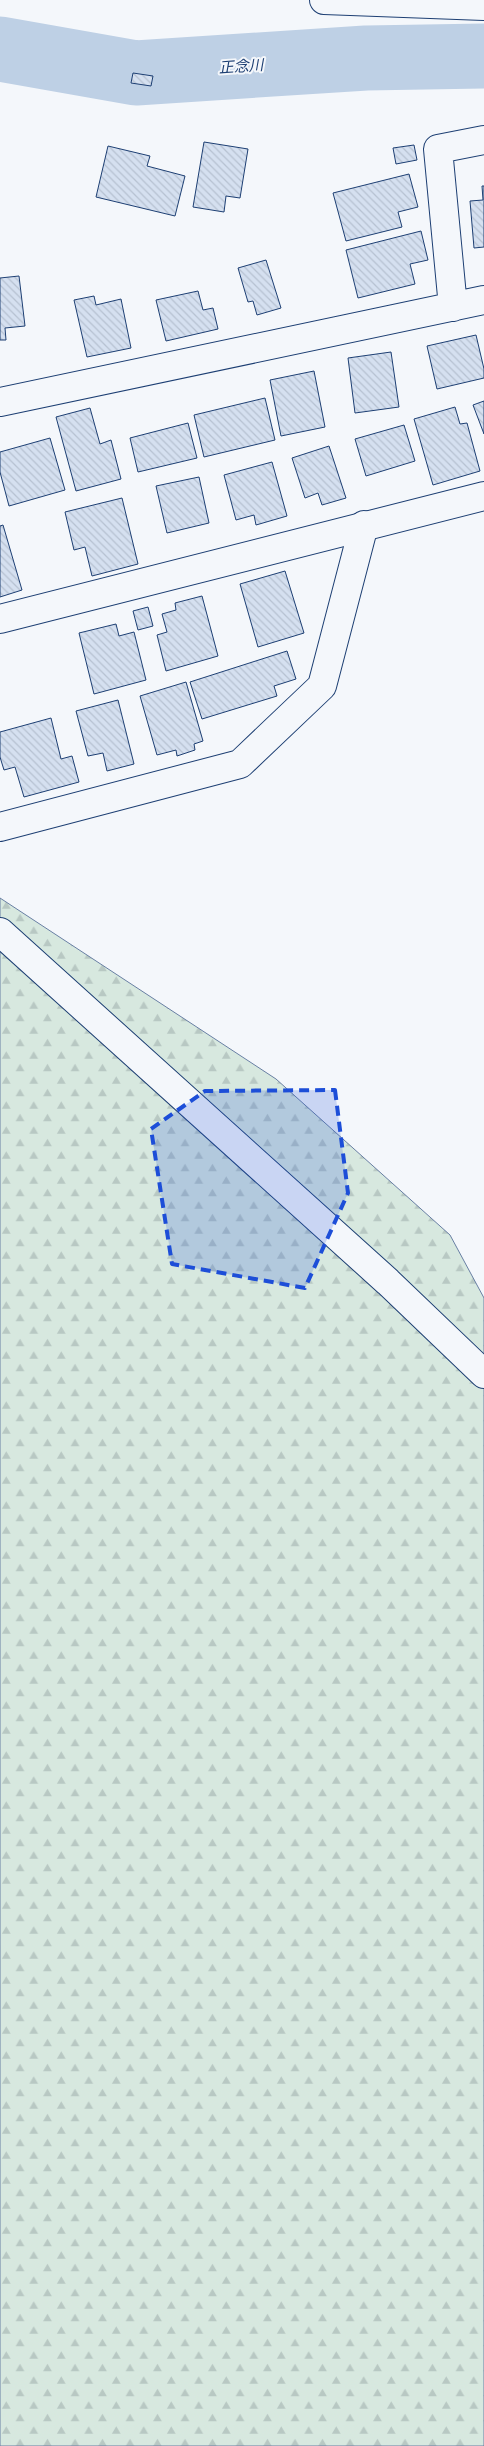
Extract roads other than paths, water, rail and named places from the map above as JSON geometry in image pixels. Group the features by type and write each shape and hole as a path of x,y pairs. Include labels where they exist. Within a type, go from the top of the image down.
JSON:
{"street":[{"path":"324,0 484,6"},
{"path":"453,306 438,149 484,140"},
{"path":"0,402 484,300"},
{"path":"0,619 484,496"},
{"path":"0,827 240,764 322,686 364,525"},
{"path":"0,932 388,1282 484,1374"}],"waterway":[{"name":"正念川","path":"0,49 136,73 366,58 484,56"}]}
